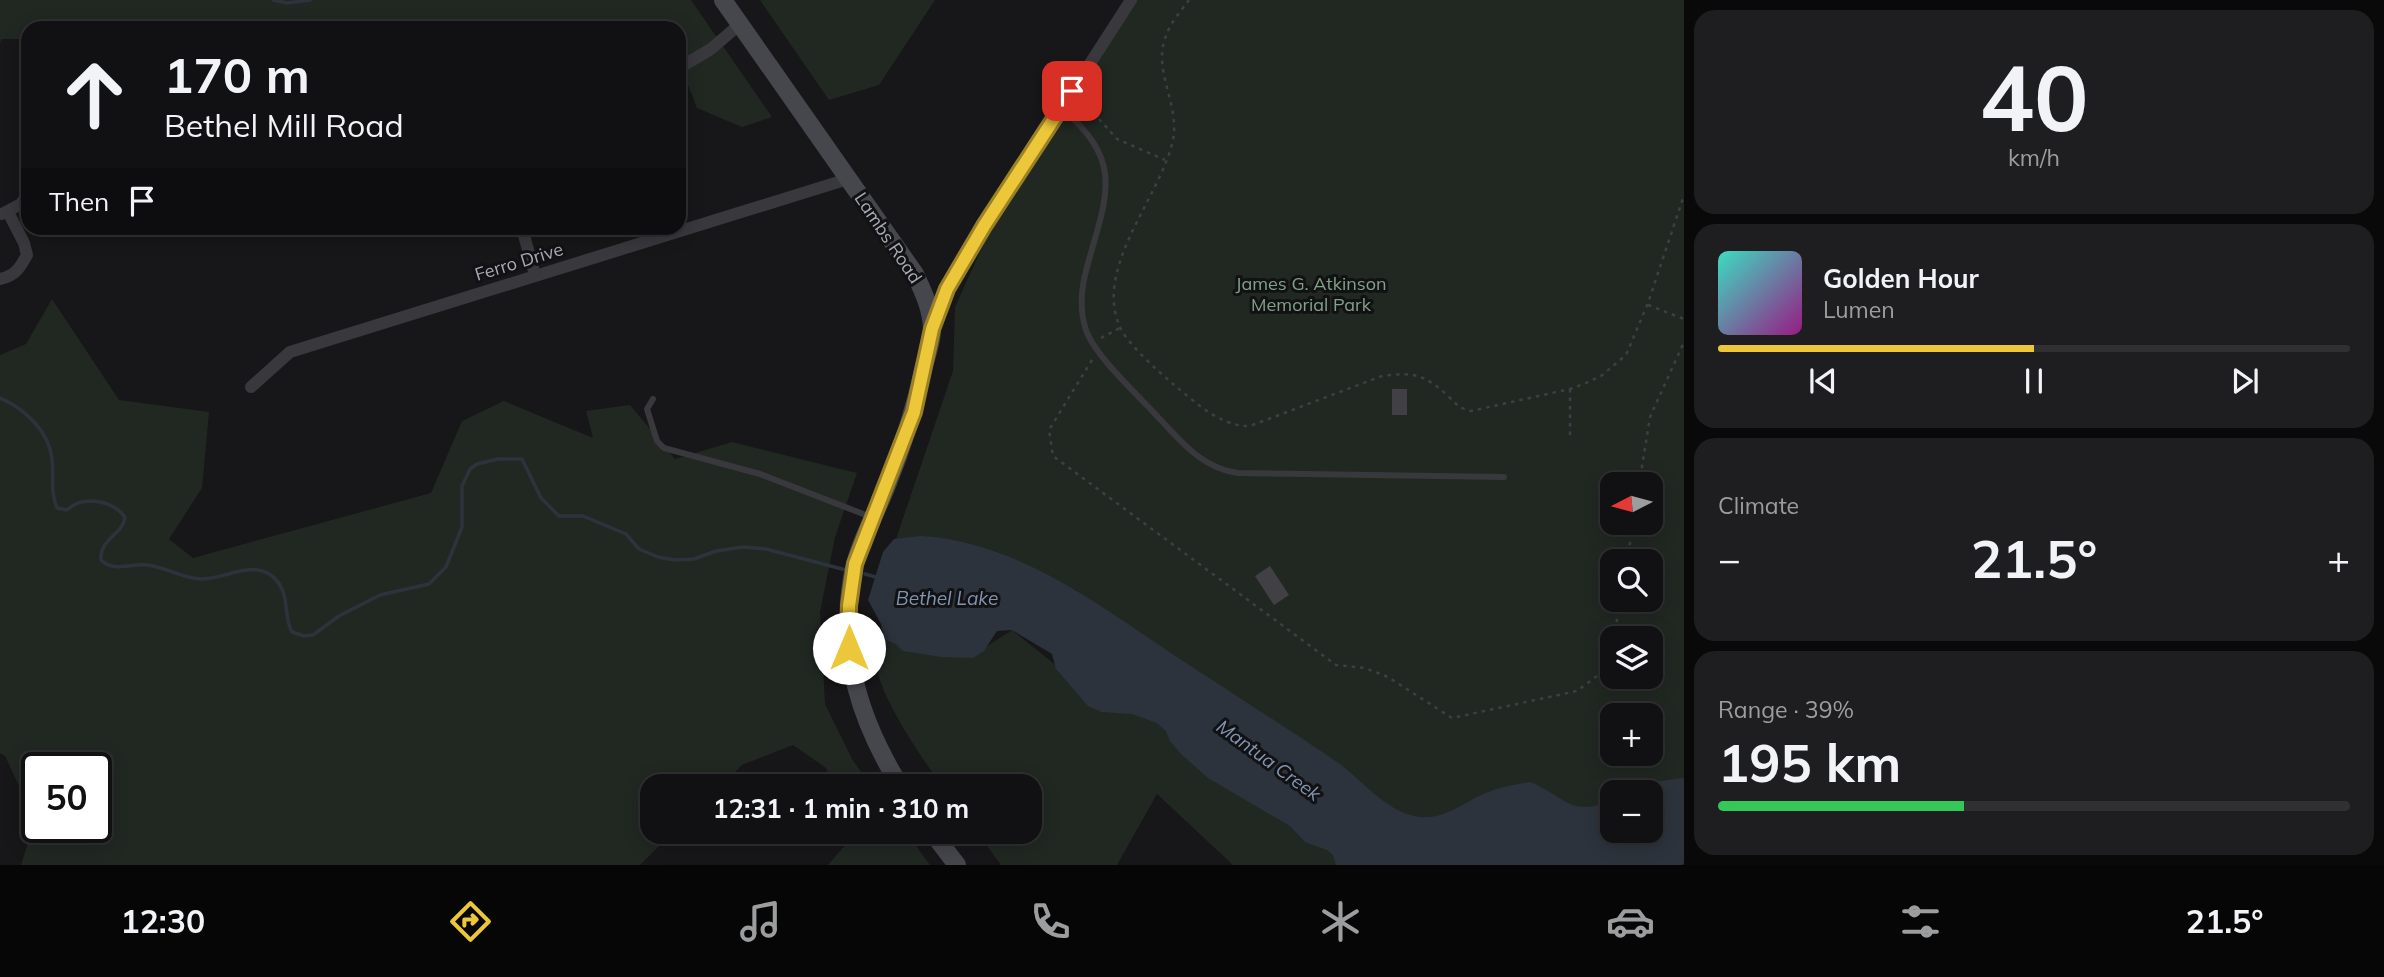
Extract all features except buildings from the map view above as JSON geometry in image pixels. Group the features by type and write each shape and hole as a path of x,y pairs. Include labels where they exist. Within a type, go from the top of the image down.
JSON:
{"main road":[{"name":"Lambs Road","path":"723,0 915,274 924,291 932,329 914,412 863,539 852,578 849,648 854,683 865,718 893,774"},
{"path":"940,844 957,865"}],"street":[{"path":"932,329 947,289 960,265 1131,0"},
{"path":"686,64 711,49 740,24"},
{"name":"Ferro Drive","path":"686,229 848,179"},
{"path":"0,279 18,271 27,255 24,243 4,213 21,204"},
{"path":"524,235 535,275"},
{"name":"Ferro Drive","path":"251,387 290,352 665,235"}],"lane":[{"path":"1060,108 1092,139 1106,173 1104,204 1081,299 1085,328 1096,348 1198,458 1222,469 1245,473 1504,477"},
{"path":"653,399 647,409 657,441 664,448 760,474 873,517"}],"path":[{"path":"1189,0 1166,33 1161,55 1175,126 1166,160 1120,260 1115,290 1119,327 1149,362 1178,388 1220,419 1241,426 1262,422 1382,376 1397,374 1424,377 1460,408 1471,411 1570,388 1601,376 1626,355 1647,305 1684,195"},
{"path":"1072,91 1117,139 1166,160"},
{"path":"1647,305 1684,319"},
{"path":"1119,327 1101,337 1093,360 1049,430 1053,457 1336,665 1365,668 1388,677 1452,718 1577,691 1600,674"},
{"path":"1641,472 1650,417 1684,342"},
{"path":"1570,388 1570,439"}],"green space":[{"path":"0,0 691,0 772,117 742,127 697,108 686,80 686,21 21,21 21,39 2,39 0,42"},
{"path":"760,0 935,0 879,85 829,100"},
{"name":"James G. Atkinson Memorial Park","path":"1137,0 1684,0 1684,865 1233,865 1157,794 1117,865 1001,865 986,844 1042,844 1042,774 934,774 892,708 879,676 876,662 882,618 969,658 1012,630 1114,712 1076,590 896,539 953,371 955,307 991,228"},
{"path":"52,299 119,400 209,412 202,488 169,539 193,558 431,493 462,421 504,401 593,438 586,411 630,405 675,459 732,442 857,473 835,537 820,612 825,704 852,759 863,774 828,774 826,768 793,745 742,765 733,774 640,774 640,844 661,844 640,865 21,865 28,843 112,843 112,752 21,752 21,790 5,756 0,753 0,355 26,344"},
{"path":"846,844 915,844 930,865 828,865"}],"water":[{"name":"Bethel Lake","path":"921,536 957,541 991,550 1056,579 1347,769 1386,803 1408,814 1420,817 1436,816 1491,791 1530,782 1576,806 1600,804 1600,843 1663,843 1663,781 1684,778 1684,863 1336,865 1333,855 1327,850 1305,842 1290,826 1208,778 1181,754 1170,741 1166,731 1157,723 1132,714 1102,712 1088,706 1056,669 1052,654 1012,630 997,631 984,651 973,658 941,657 903,651 896,644 884,639 882,626 868,600 883,552 894,539"}],"waterway":[{"path":"273,0 287,3 310,0"},
{"name":"Mantua Creek","path":"0,398 26,414 46,439 52,459 53,490 57,508 67,510 81,502 89,501 105,503 125,517 101,553 101,560 106,564 123,567 147,565 200,579 260,570 277,581 284,593 289,626 292,632 304,636 313,635 339,616 380,595 429,584 446,567 462,527 462,486 470,469 477,464 498,459 522,459 541,498 559,516 583,516 626,534 639,549 658,557 694,559 716,551 743,547 766,549 846,570"},
{"name":"Mantua Creek","path":"865,574 879,578"}],"route":[{"path":"849,648 849,606 855,564 914,412 932,329 947,289 984,226 1072,91"}]}
